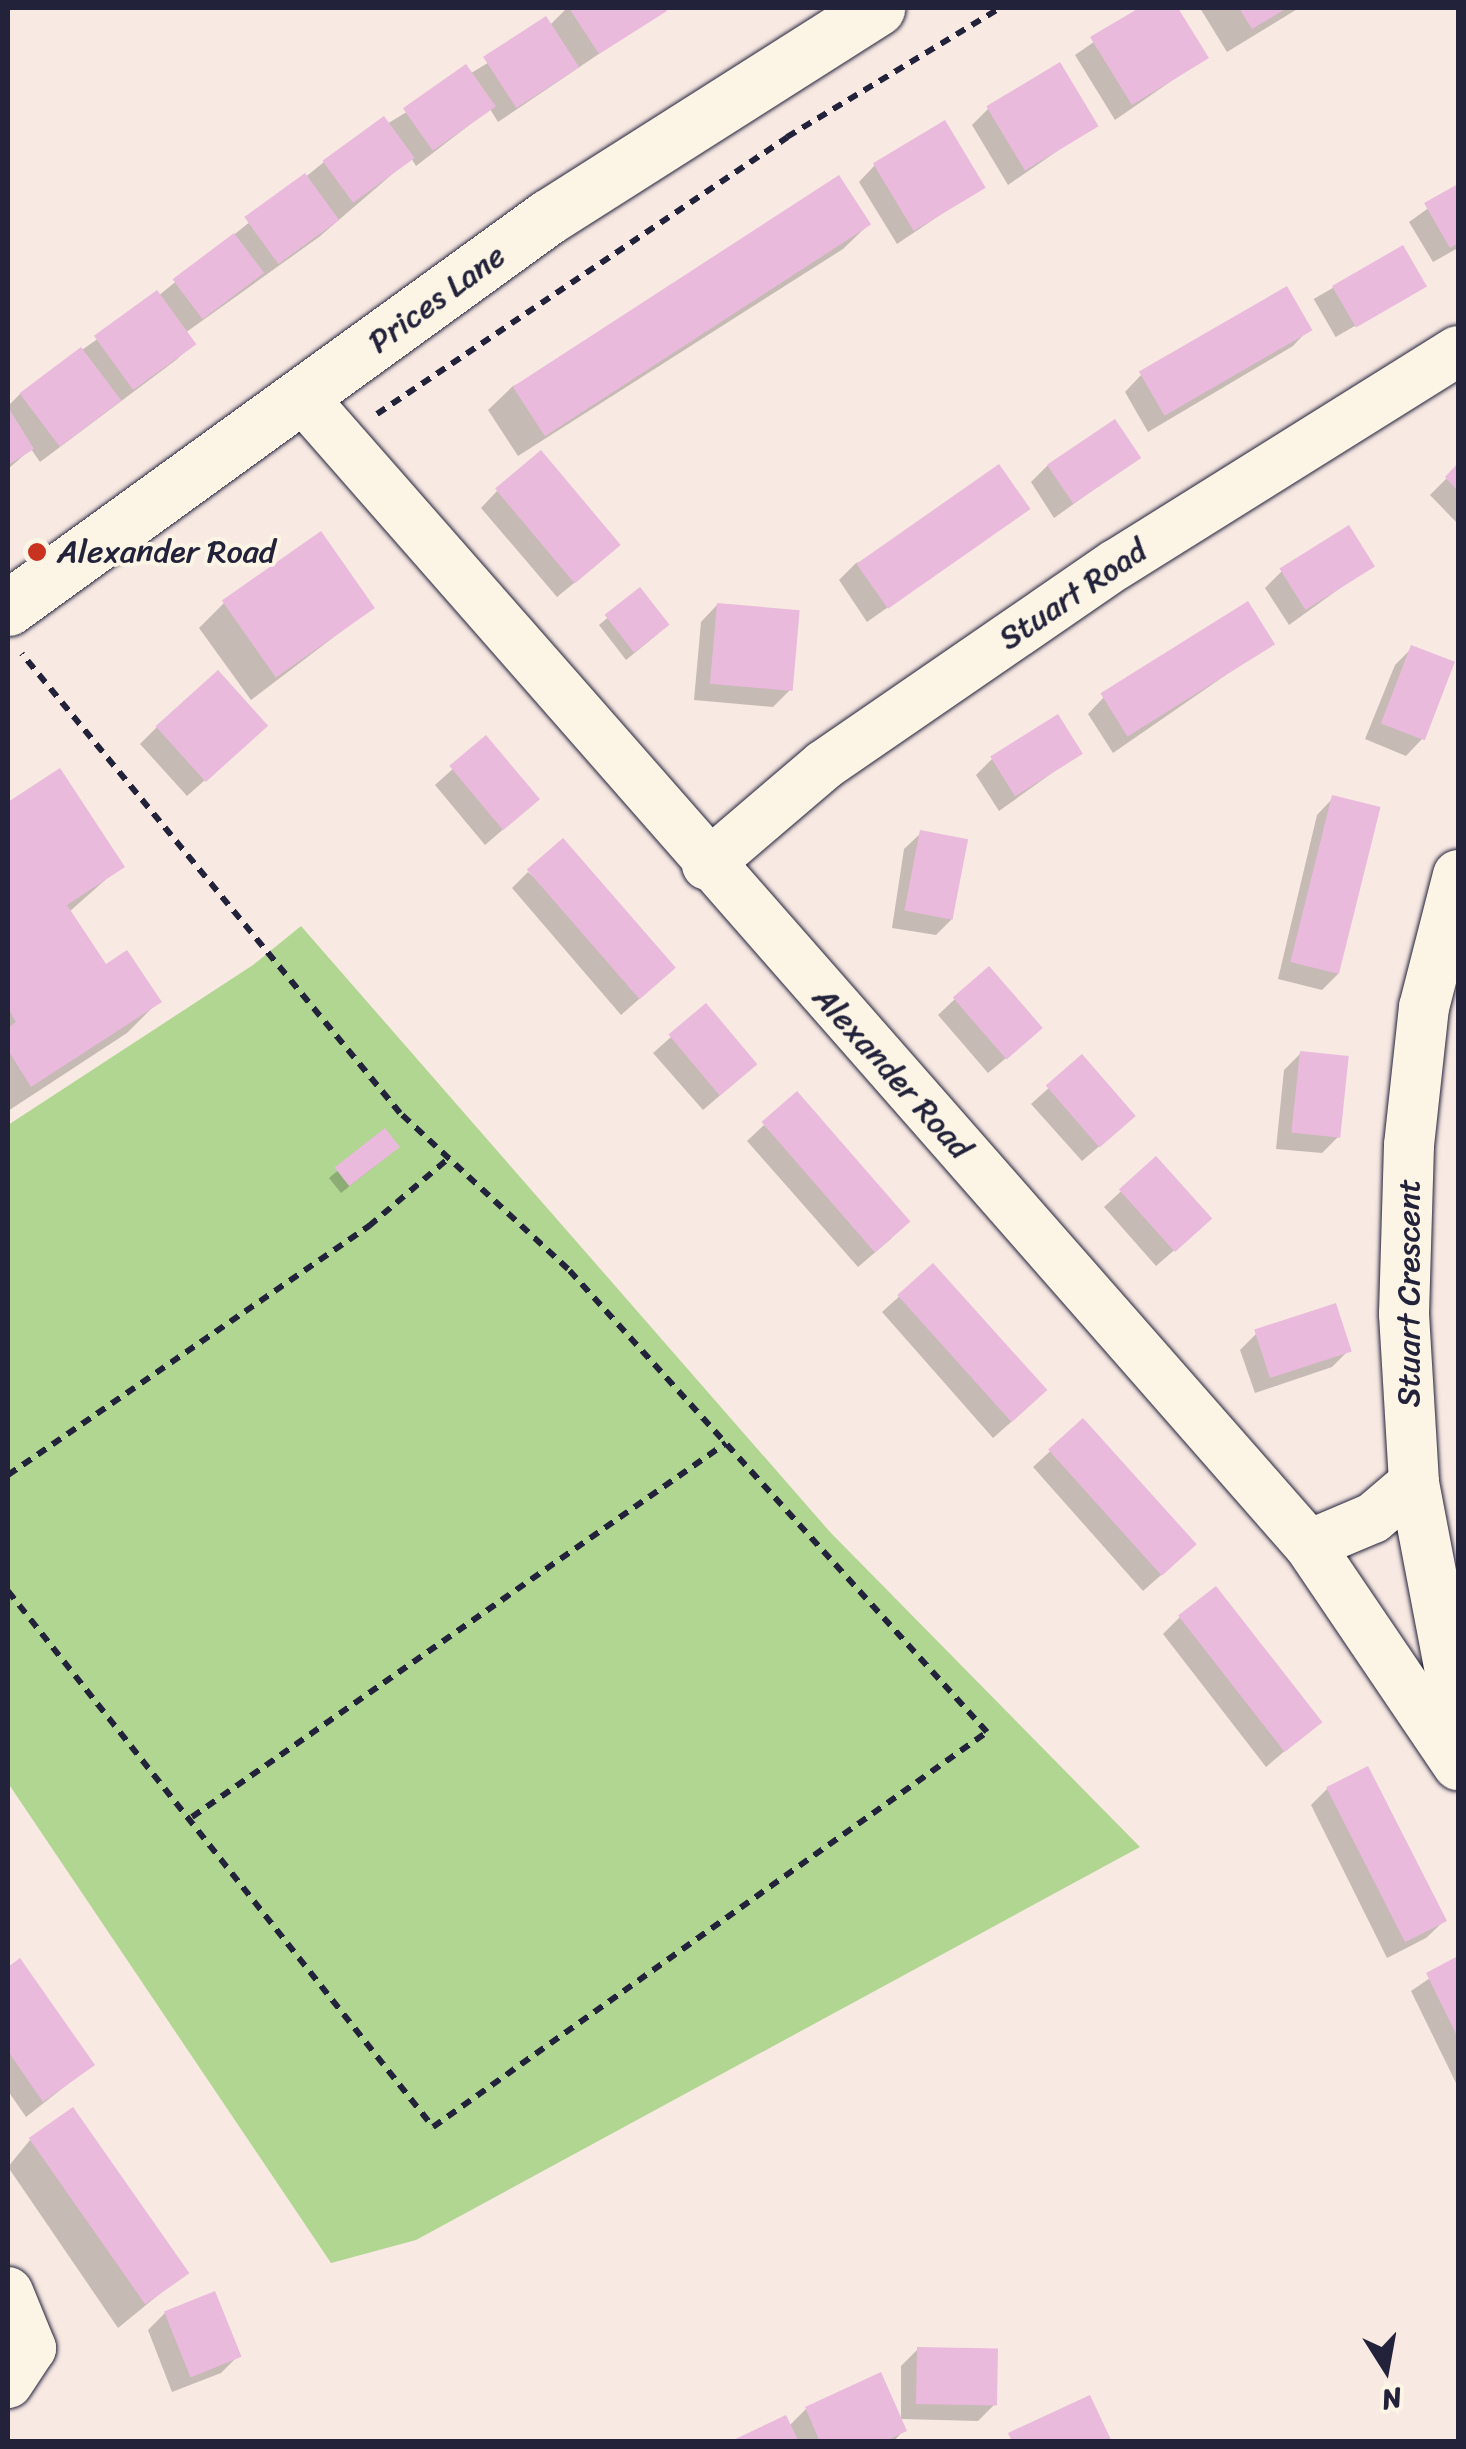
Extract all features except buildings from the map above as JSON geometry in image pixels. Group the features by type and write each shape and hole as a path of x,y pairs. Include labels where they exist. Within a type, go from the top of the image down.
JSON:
{"street":[{"name":"Prices Lane","path":"13,629 303,398 548,217 877,8"},
{"name":"Stuart Road","path":"707,865 824,765 1100,575 1458,351"},
{"name":"Alexander Road","path":"303,398 707,865 1309,1545 1458,1765"},
{"name":"Stuart Crescent","path":"1458,874 1424,1007 1409,1145 1404,1314 1414,1482 1458,1713"},
{"path":"1309,1545 1373,1518 1414,1482"},
{"path":"8,2292 31,2348 8,2383"}],"path":[{"path":"338,442 787,137 1000,8"},
{"path":"8,1592 192,1817 433,2126 986,1732 568,1269 400,1113 13,629"},
{"path":"8,1475 369,1226 449,1158"},
{"path":"192,1817 726,1443"}],"green space":[{"path":"301,926 830,1532 1140,1847 416,2240 331,2263 8,1783 8,1125 253,965"}],"place":[{"name":"Alexander Road","path":"37,552"}]}
